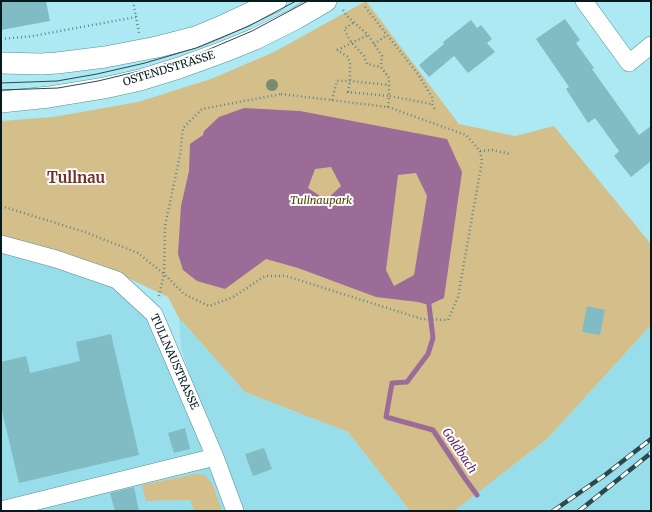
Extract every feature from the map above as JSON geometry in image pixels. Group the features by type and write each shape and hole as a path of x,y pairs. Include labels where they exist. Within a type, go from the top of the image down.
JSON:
{"main road":[{"name":"OSTENDSTRASSE","path":"1,63 41,64 65,62 112,56 157,47 196,37 246,16 276,1"},
{"name":"OSTENDSTRASSE","path":"1,102 49,97 104,88 140,80 224,52 255,39 297,18 334,5"}],"street":[{"path":"584,1 629,63 651,45"},
{"name":"TULLNAUSTRASSE","path":"1,244 56,259 118,280 154,314 215,457 235,511"},
{"path":"1,510 215,457"}],"path":[{"path":"133,1 140,39"},
{"path":"334,5 353,23 368,34 382,56 381,67 389,78 388,107"},
{"path":"365,7 418,74 433,98 432,104 435,110"},
{"path":"1,38 33,36 136,17"},
{"path":"353,23 344,29 351,42 364,56 367,64 381,67"},
{"path":"368,34 337,50 348,57 350,63 350,81 348,92 389,96 432,104"},
{"path":"374,44 388,35"},
{"path":"332,100 337,81 389,85"},
{"path":"1,206 85,232 138,253 164,274 184,294 209,306 233,297 265,276 286,276 422,319 448,320 458,297 482,161 480,150 466,135 388,107 281,94 202,109 183,128 180,156 166,226 164,274 154,314"},
{"path":"480,150 492,150 510,154"}],"shaded area":[{"path":"244,108 300,111 447,139 462,172 444,298 429,305 418,302 376,297 298,268 266,259 225,289 197,281 183,270 178,254 181,206 189,171 190,144 203,135 204,131 219,117","holes":["331,167 341,186 326,200 308,188 315,169","416,173 427,196 414,275 394,286 386,270 398,175"]},
{"path":"1,249 111,284 143,309 201,415 181,347 179,318 245,392 348,432 410,511 222,511 213,485 146,501 190,500 194,511 1,511"},
{"path":"651,325 651,511 454,511 547,439"}],"green space":[{"name":"Tullnaupark","path":"366,1 459,124 515,136 554,126 651,244 651,325 547,439 454,511 410,511 348,432 245,392 179,318 168,297 98,264 1,235 1,121 53,117 138,102 211,79 274,52"},
{"path":"195,474 205,475 213,485 222,511 194,511 190,500 146,501 142,485"}],"building":[{"path":"1,1 46,1 50,21 1,30"},
{"path":"565,19 580,40 576,43 594,68 592,69 639,135 651,126 651,161 631,177 614,156 619,151 595,118 588,123 566,89 569,87 536,39"},
{"path":"471,20 477,28 481,25 492,39 487,43 495,52 468,73 454,56 429,77 419,65 444,44 443,42"},
{"path":"587,306 605,310 600,335 582,332"},
{"path":"111,334 139,455 19,483 1,407 1,362 26,356 30,373 80,361 76,342"},
{"path":"185,428 190,449 174,453 168,433"},
{"path":"264,448 272,469 253,476 245,454"},
{"path":"134,487 139,511 115,511 110,493"}],"waterway":[{"name":"Goldbach","path":"429,305 433,338 428,354 407,382 392,383 386,417 433,430 477,495"}],"tram line":[{"path":"1,83 57,81 145,63 196,48 249,26 296,1"},
{"path":"1,90 58,88 98,81 148,69 198,54 252,31 308,1"}],"railway":[{"path":"553,511 605,475 651,439"},
{"path":"579,511 651,453"}],"district":[{"name":"Tullnau","path":"76,179"}]}
